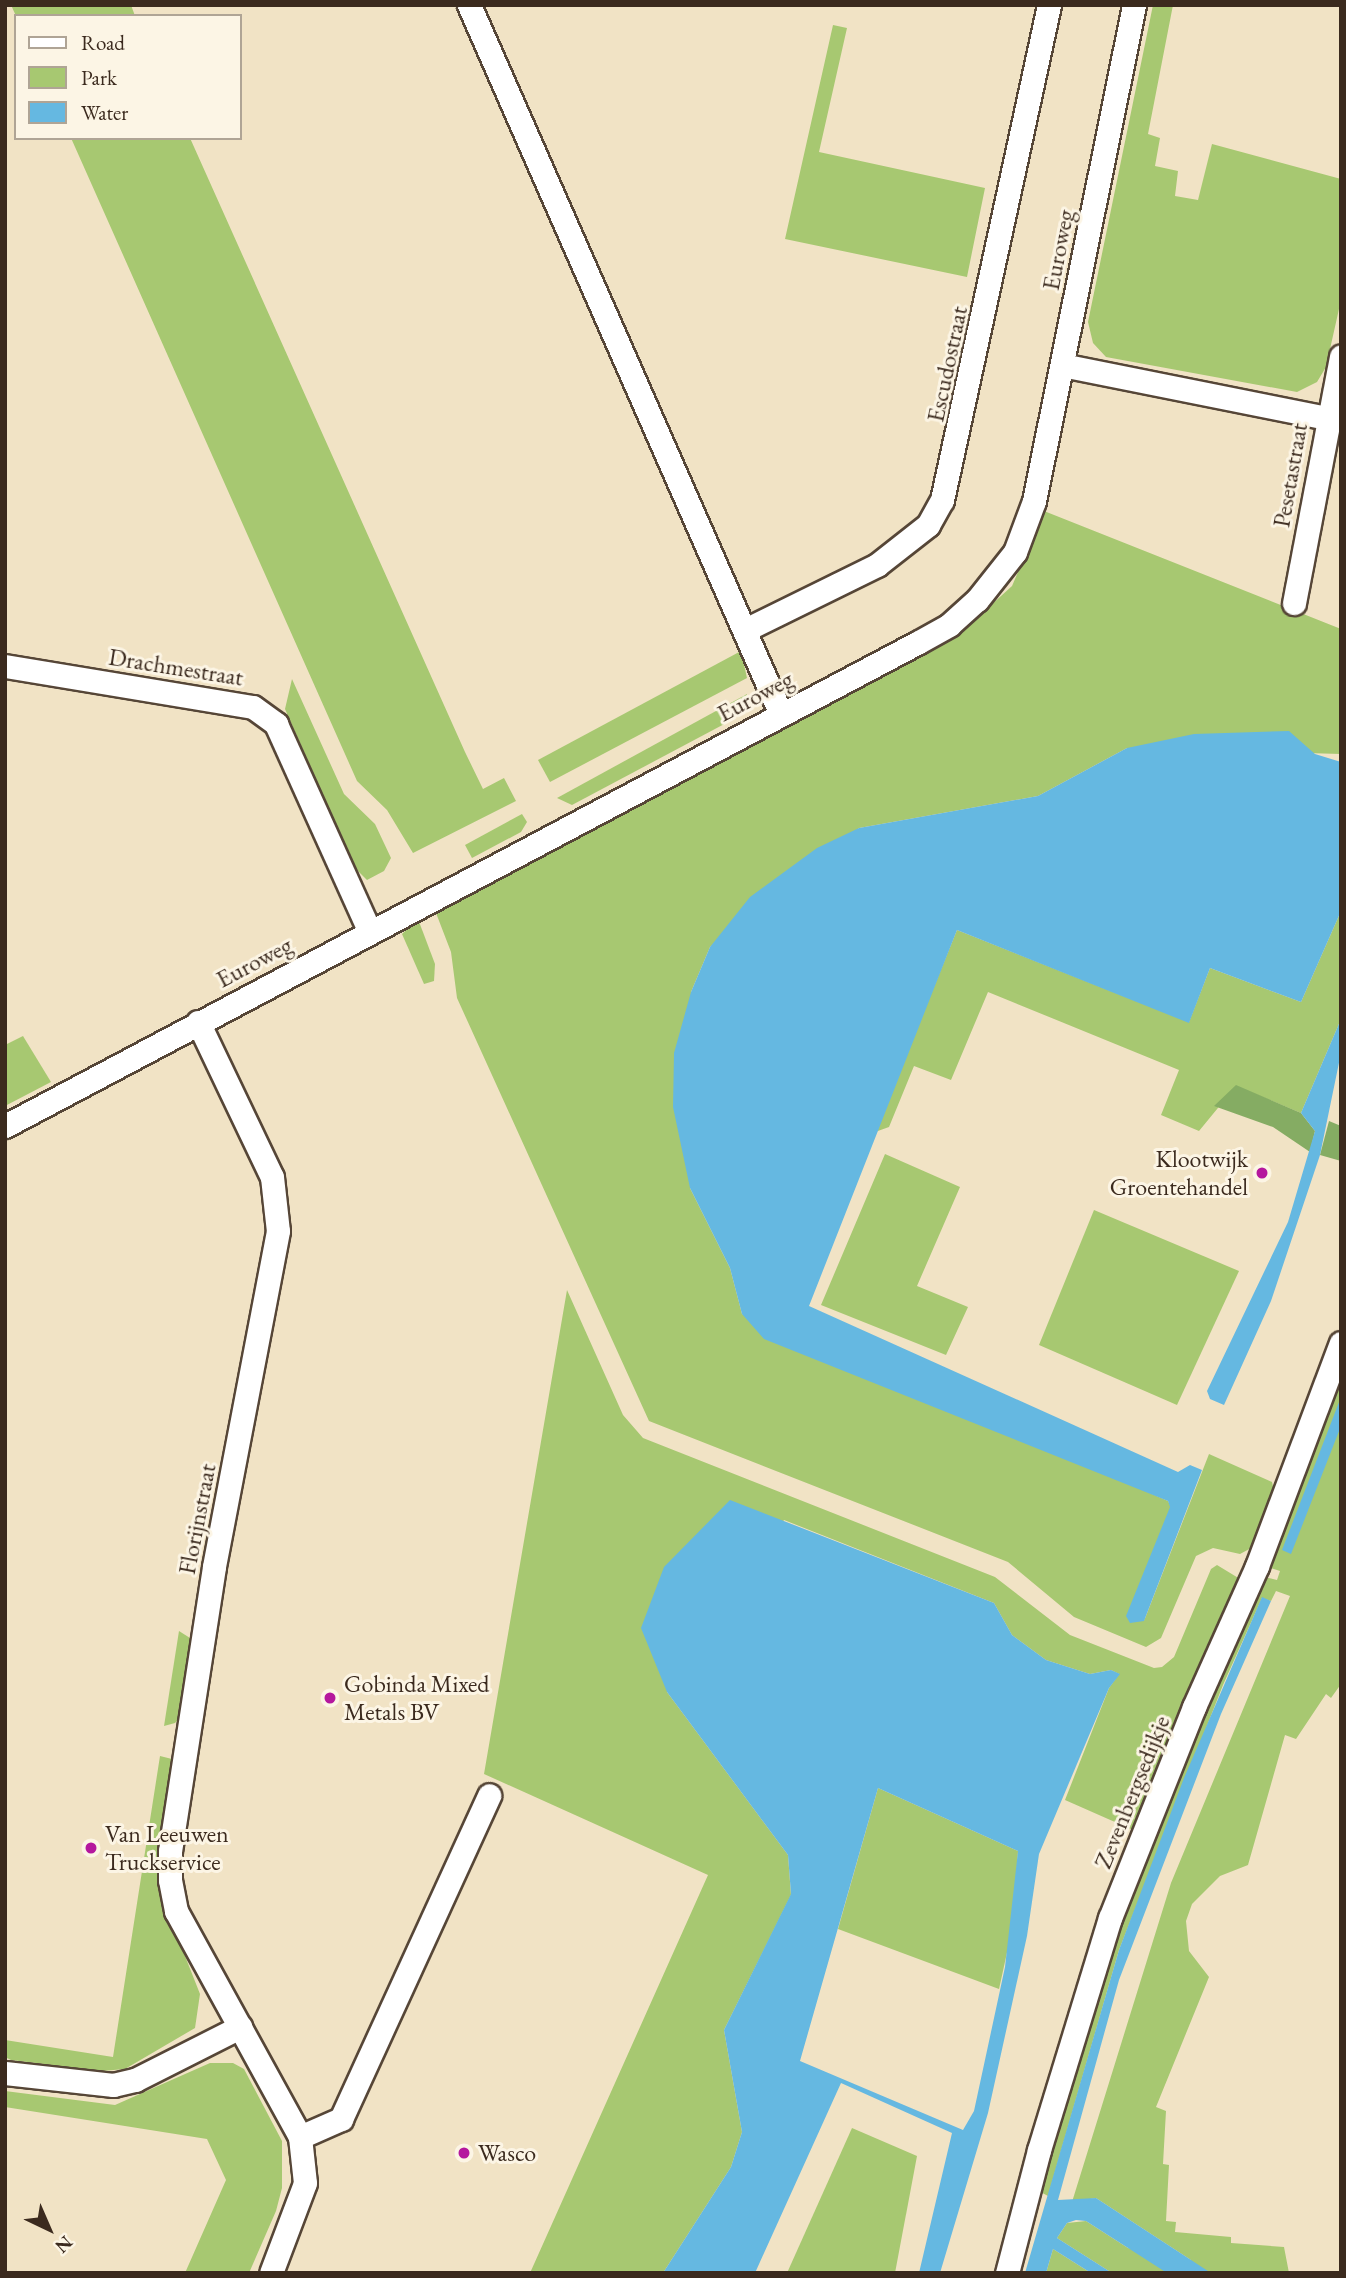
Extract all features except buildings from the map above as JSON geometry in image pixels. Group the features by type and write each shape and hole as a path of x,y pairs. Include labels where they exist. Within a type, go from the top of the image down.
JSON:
{"street":[{"path":"469,5 747,629 780,712"},
{"name":"Escudostraat","path":"747,629 896,553 928,525 942,500 1049,5"},
{"name":"Euroweg","path":"5,1126 369,930 949,625 997,576 1026,530 1134,5"},
{"name":"Pesetastraat","path":"1294,603 1327,418 1341,356"},
{"path":"1062,365 1327,418"},
{"name":"Drachmestraat","path":"5,666 253,707 276,724 369,930"},
{"name":"Florijnstraat","path":"198,1022 272,1177 278,1222 214,1567 170,1851 176,1911 300,2137 305,2183 271,2273"},
{"name":"Zevenbergsedijkje","path":"1007,2273 1039,2150 1110,1919 1194,1707 1257,1566 1341,1343"},
{"path":"300,2137 341,2119 489,1795"},
{"path":"5,2073 113,2085 135,2080 240,2027"}],"green space":[{"path":"11,5 131,5 134,14 15,14"},
{"path":"1153,5 1173,5 1148,134 1160,138 1155,166 1178,171 1175,196 1198,200 1212,144 1341,179 1341,300 1326,367 1317,382 1297,392 1106,357 1093,343 1088,322"},
{"path":"833,25 847,28 819,152 985,188 967,277 785,239"},
{"path":"72,140 191,140 483,789 504,778 516,801 413,853 387,810 357,781"},
{"path":"1044,511 1341,629 1341,754 1127,748 1038,796 859,828 710,947 691,992 690,1188 730,1268 742,1314 1168,1501 1171,1507 1144,1621 1209,1454 1272,1482 1275,1495 1253,1547 1240,1554 1213,1548 1196,1556 1161,1638 1146,1647 1074,1617 1008,1562 649,1421 457,998 451,952 436,913 838,699 979,616 1012,586"},
{"path":"741,651 747,678 550,782 538,760"},
{"path":"292,679 344,794 375,824 391,858 384,871 367,880 355,868 285,709"},
{"path":"747,694 745,705 730,721 572,805 557,798"},
{"path":"522,814 527,822 521,832 472,858 465,845"},
{"path":"1341,911 1341,1019 1301,1113 1236,1086 1199,1131 1161,1115 1179,1070 988,992 951,1080 914,1066 889,1127 875,1132 957,930 1189,1022 1210,968 1301,1002"},
{"path":"418,919 435,964 434,981 424,984 402,934"},
{"path":"23,1036 51,1082 5,1106 5,1045"},
{"path":"1236,1085 1301,1113 1315,1131 1310,1152 1273,1127 1214,1106"},
{"path":"1329,1121 1341,1126 1341,1161 1320,1155"},
{"path":"885,1154 960,1187 917,1286 968,1307 946,1355 821,1305"},
{"path":"1094,1210 1239,1271 1177,1405 1039,1345"},
{"path":"567,1290 623,1415 643,1438 995,1577 1070,1635 1154,1668 1162,1667 1174,1657 1211,1569 1217,1565 1240,1579 1133,1830 1065,1800 1109,1688 1119,1674 1111,1670 1090,1674 1046,1660 1012,1635 994,1603 784,1520 667,1692 788,1855 791,1895 724,2030 742,2132 731,2167 663,2273 530,2273 708,1875 484,1774"},
{"path":"1341,1369 1341,1684 1331,1698 1326,1694 1296,1739 1285,1735 1248,1865 1220,1876 1192,1904 1186,1921 1189,1951 1209,1977 1156,2107 1166,2111 1163,2164 1169,2165 1166,2221 1176,2222 1175,2232 1231,2237 1231,2243 1284,2247 1289,2273 1112,2273 1057,2238 1067,2223 1086,2221 1128,2248 1191,2260 1096,2198 1072,2202 1171,1883 1290,1596 1276,1591 1271,1601 1262,1598 1223,1685 1119,1950 1048,2196 1037,2190 1126,1903 1260,1576 1277,1580 1280,1571 1265,1566"},
{"path":"179,1631 190,1638 184,1713 175,1723 164,1726"},
{"path":"160,1756 172,1759 159,1890 200,1994 195,2028 125,2069 102,2071 11,2060 5,2057 5,2040 113,2057"},
{"path":"878,1788 1018,1851 1013,1925 999,1989 838,1929"},
{"path":"210,2063 233,2063 244,2069 282,2141 282,2188 276,2211 249,2273 185,2273 226,2180 207,2139 5,2107 5,2091 115,2105"},
{"path":"852,2128 917,2156 895,2273 787,2273"},
{"path":"1053,2249 1091,2273 1046,2273"}],"water":[{"path":"1289,731 1315,754 1341,762 1341,911 1301,1002 1210,968 1189,1023 957,930 809,1306 1178,1472 1190,1465 1202,1470 1144,1621 1130,1623 1126,1616 1170,1507 1168,1501 764,1339 742,1314 730,1268 690,1188 673,1107 674,1053 691,992 710,947 750,897 817,848 859,828 1038,796 1127,748 1194,734"},
{"path":"1341,1019 1341,1053 1320,1155 1271,1301 1224,1405 1210,1399 1207,1391 1288,1222 1315,1131 1301,1113"},
{"path":"1341,1397 1341,1426 1291,1554 1282,1550"},
{"path":"730,1500 994,1603 1012,1635 1046,1660 1090,1674 1111,1670 1120,1674 1109,1688 1039,1854 1027,1936 988,2113 940,2273 919,2273 952,2133 841,2083 755,2273 663,2273 731,2167 742,2132 724,2030 791,1894 788,1855 667,1692 641,1628 664,1567","holes":["878,1788 1018,1851 1005,1967 974,2111 963,2130 800,2061"]},
{"path":"1262,1597 1271,1601 1221,1714 1119,1980 1058,2200 1096,2198 1211,2273 1167,2273 1086,2221 1076,2220 1067,2223 1057,2238 1112,2273 1091,2273 1053,2249 1046,2273 1025,2273 1119,1950 1184,1778"}],"place":[{"name":"Klootwijk Groentehandel","path":"1262,1173"},
{"name":"Gobinda Mixed Metals BV","path":"330,1698"},
{"name":"Van Leeuwen Truckservice","path":"91,1848"},
{"name":"Wasco","path":"464,2153"}]}
